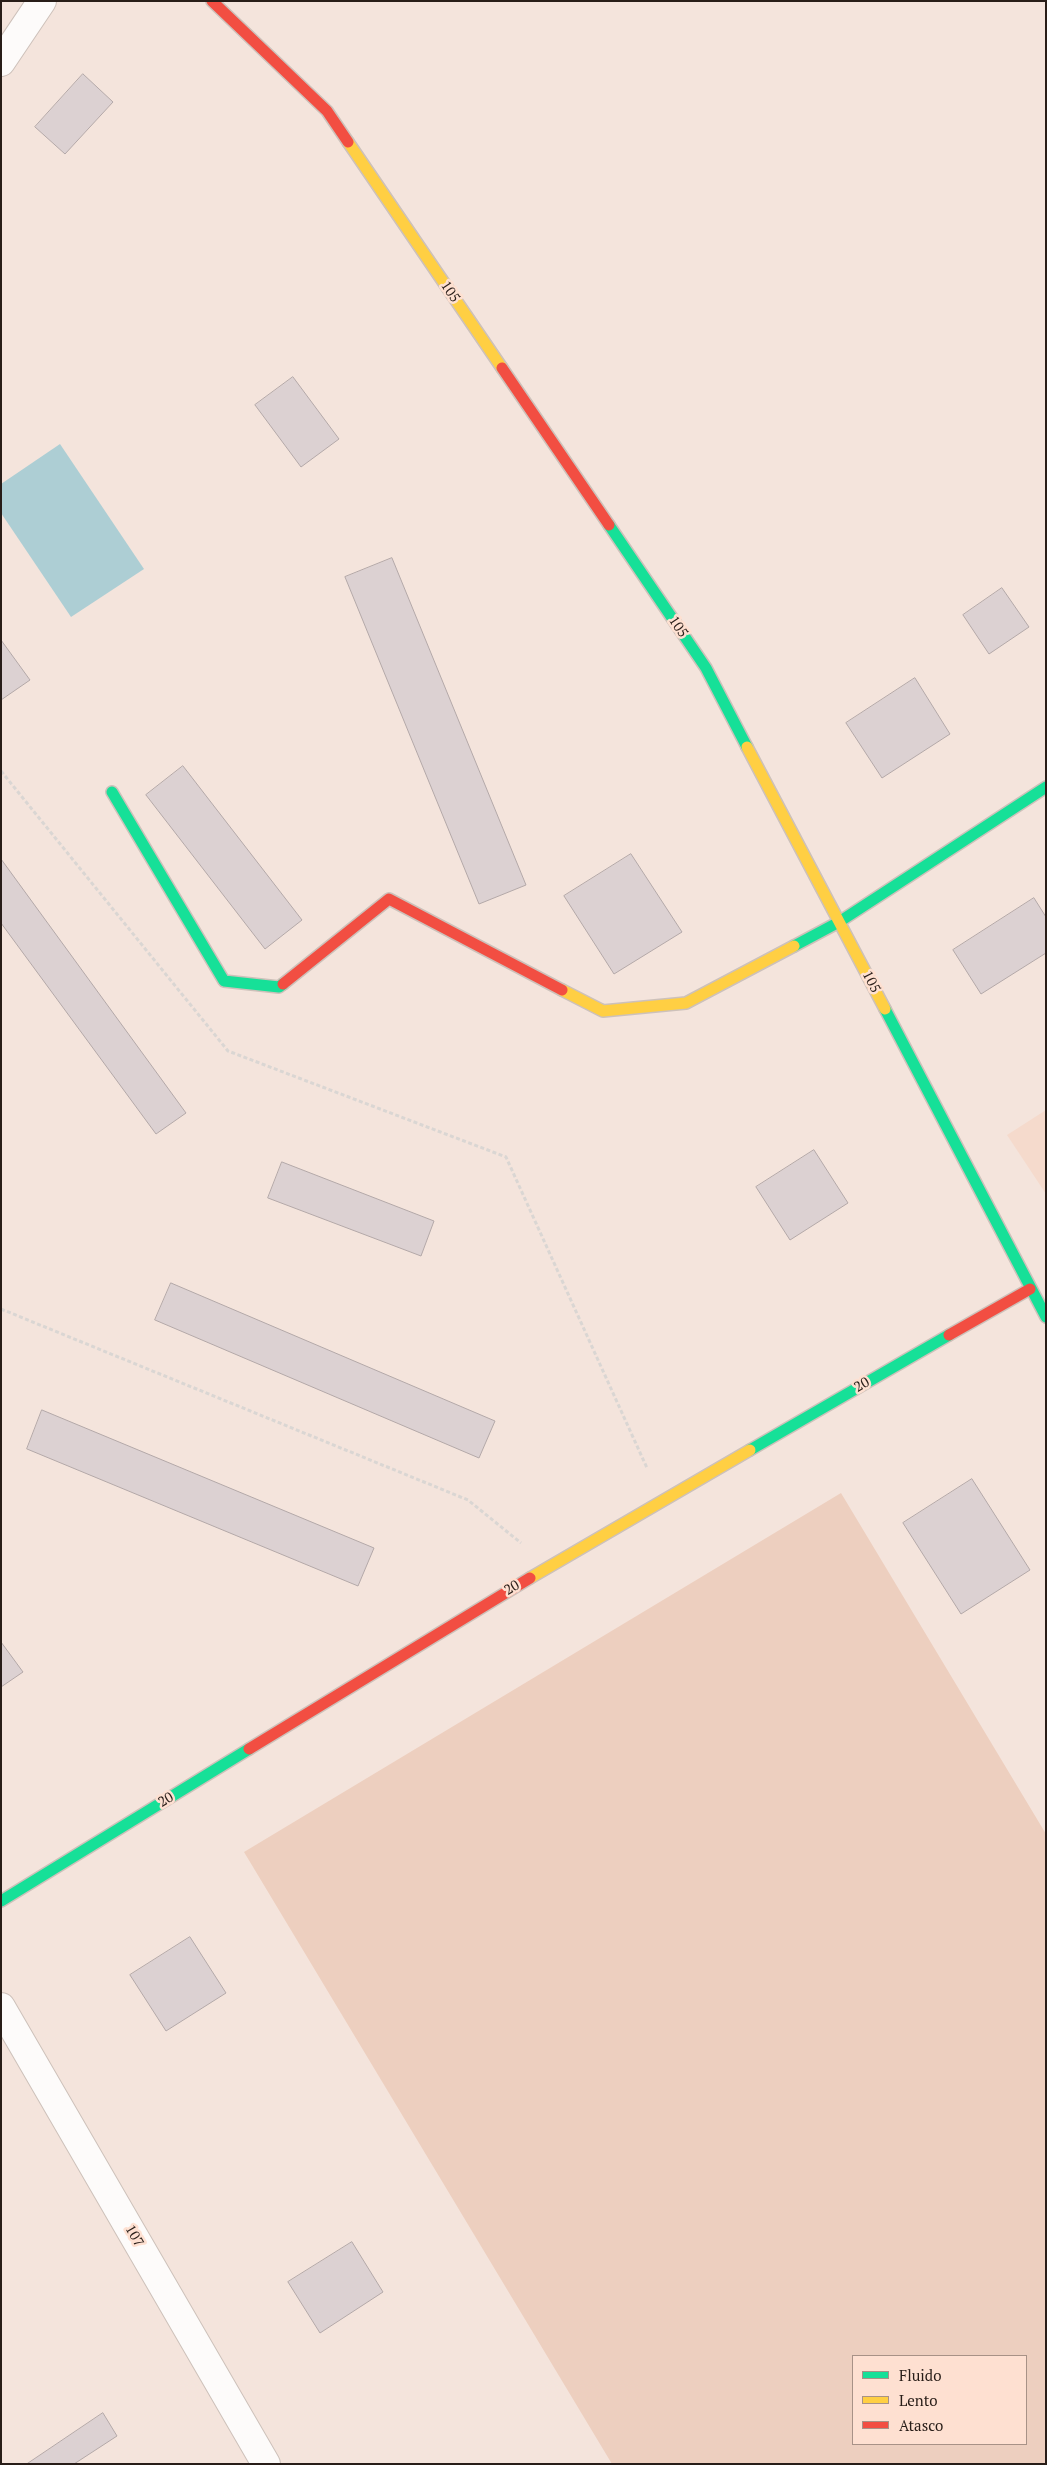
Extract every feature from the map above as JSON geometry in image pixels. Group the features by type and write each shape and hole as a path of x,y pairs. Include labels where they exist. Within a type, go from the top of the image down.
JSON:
{"street":[{"path":"1,62 42,1"},
{"name":"105","path":"212,1 327,111 706,668 1046,1317"},
{"path":"112,792 224,981 279,987 389,899 603,1010 686,1003 839,922 1046,787"},
{"name":"20","path":"1,1901 549,1566 1030,1289"},
{"name":"107","path":"1,2007 266,2464"}],"path":[{"path":"1,771 228,1051 506,1156 662,1500"},
{"path":"1,1309 468,1500 549,1566"}],"shaded area":[{"path":"1046,1110 1046,1194 1007,1135"},
{"path":"841,1493 1046,1834 1046,2464 612,2464 244,1852"}],"water":[{"path":"60,444 144,569 71,617 1,513 1,484"}],"building":[{"path":"83,74 113,102 65,154 35,127"},
{"path":"293,377 339,439 301,467 255,405"},
{"path":"392,558 526,885 479,904 345,577"},
{"path":"1002,588 1029,627 989,654 963,615"},
{"path":"1,640 30,680 1,700"},
{"path":"915,678 950,734 882,778 846,723"},
{"path":"183,766 302,920 265,949 146,795"},
{"path":"631,854 682,932 614,974 564,896"},
{"path":"1,859 186,1113 156,1134 1,923"},
{"path":"1034,898 1046,917 1046,953 981,994 953,950"},
{"path":"814,1150 848,1203 790,1240 756,1187"},
{"path":"282,1162 434,1221 421,1256 268,1198"},
{"path":"171,1283 495,1421 479,1458 155,1320"},
{"path":"42,1410 374,1548 358,1586 27,1449"},
{"path":"972,1479 1030,1570 961,1614 903,1523"},
{"path":"1,1642 23,1672 1,1687"},
{"path":"190,1937 226,1993 166,2031 130,1975"},
{"path":"352,2242 383,2292 320,2333 288,2282"},
{"path":"103,2413 117,2436 74,2464 27,2464"}],"traffic: fast":[{"path":"609,525 706,668 747,747"},
{"path":"794,946 839,922 1046,787"},
{"path":"112,792 224,981 279,987 283,984"},
{"path":"885,1009 1046,1317"},
{"path":"750,1450 949,1335"},
{"path":"1,1901 249,1749"}],"traffic: slow":[{"path":"348,142 502,368"},
{"path":"747,747 885,1009"},
{"path":"562,990 603,1011 686,1003 794,946"},
{"path":"530,1578 750,1450"}],"traffic: jam":[{"path":"212,1 327,111 348,142"},
{"path":"502,368 609,525"},
{"path":"283,984 389,899 562,990"},
{"path":"949,1335 1030,1289"},
{"path":"249,1749 530,1578"}]}
